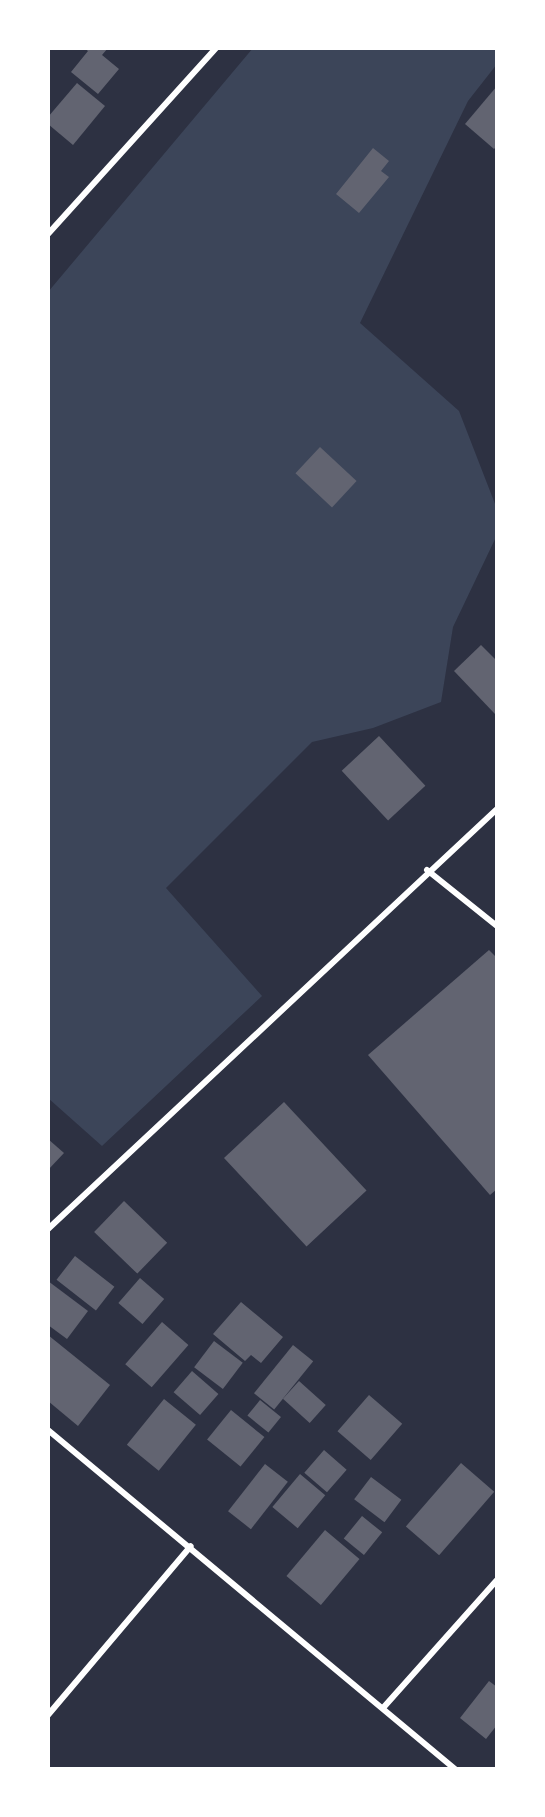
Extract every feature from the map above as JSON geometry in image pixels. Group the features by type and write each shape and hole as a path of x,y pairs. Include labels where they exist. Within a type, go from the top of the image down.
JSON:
{"street":[{"path":"48,234 216,48"},
{"path":"48,1229 428,870 497,809"},
{"path":"428,870 497,926"},
{"path":"48,1431 191,1546 455,1769"},
{"path":"48,1714 191,1546"},
{"path":"383,1708 497,1580"}],"shaded area":[{"path":"253,48 497,48 497,64 468,101 360,323 459,411 497,509 497,535 453,627 441,702 373,728 312,742 166,888 262,996 102,1146 48,1098 48,292"}],"building":[{"path":"84,48 108,48 102,55 119,69 98,94 71,72 88,51"},
{"path":"77,83 105,106 73,145 48,124 48,117"},
{"path":"497,86 497,146 494,149 465,124"},
{"path":"373,148 389,161 381,171 389,177 359,213 336,194"},
{"path":"320,447 357,481 332,507 295,473"},
{"path":"481,645 497,661 495,714 454,671"},
{"path":"379,736 425,786 388,821 342,771"},
{"path":"489,950 497,958 497,1189 490,1195 368,1055"},
{"path":"284,1102 367,1190 307,1246 224,1158"},
{"path":"48,1139 64,1153 48,1170"},
{"path":"124,1201 167,1243 137,1274 94,1232"},
{"path":"75,1256 114,1287 96,1310 57,1280"},
{"path":"140,1278 164,1299 143,1324 118,1303"},
{"path":"48,1281 88,1311 67,1339 48,1325"},
{"path":"241,1302 283,1337 261,1363 251,1355 245,1361 213,1334"},
{"path":"162,1322 188,1345 152,1387 125,1364"},
{"path":"48,1335 110,1385 78,1426 48,1401"},
{"path":"214,1341 243,1363 223,1389 194,1367"},
{"path":"293,1345 313,1361 274,1410 254,1393"},
{"path":"192,1371 218,1394 200,1415 174,1392"},
{"path":"299,1381 326,1405 310,1423 283,1399"},
{"path":"369,1395 402,1424 371,1460 338,1431"},
{"path":"164,1399 196,1425 159,1471 127,1445"},
{"path":"260,1400 281,1417 268,1433 247,1416"},
{"path":"231,1410 264,1437 241,1467 207,1440"},
{"path":"324,1450 347,1470 327,1492 304,1473"},
{"path":"461,1463 494,1492 439,1555 406,1526"},
{"path":"265,1464 288,1482 251,1529 228,1511"},
{"path":"300,1474 325,1495 298,1528 272,1507"},
{"path":"371,1477 401,1500 384,1522 354,1499"},
{"path":"362,1516 382,1532 364,1555 344,1539"},
{"path":"325,1530 359,1559 321,1605 286,1576"},
{"path":"489,1681 497,1687 497,1725 486,1739 460,1718"}]}
